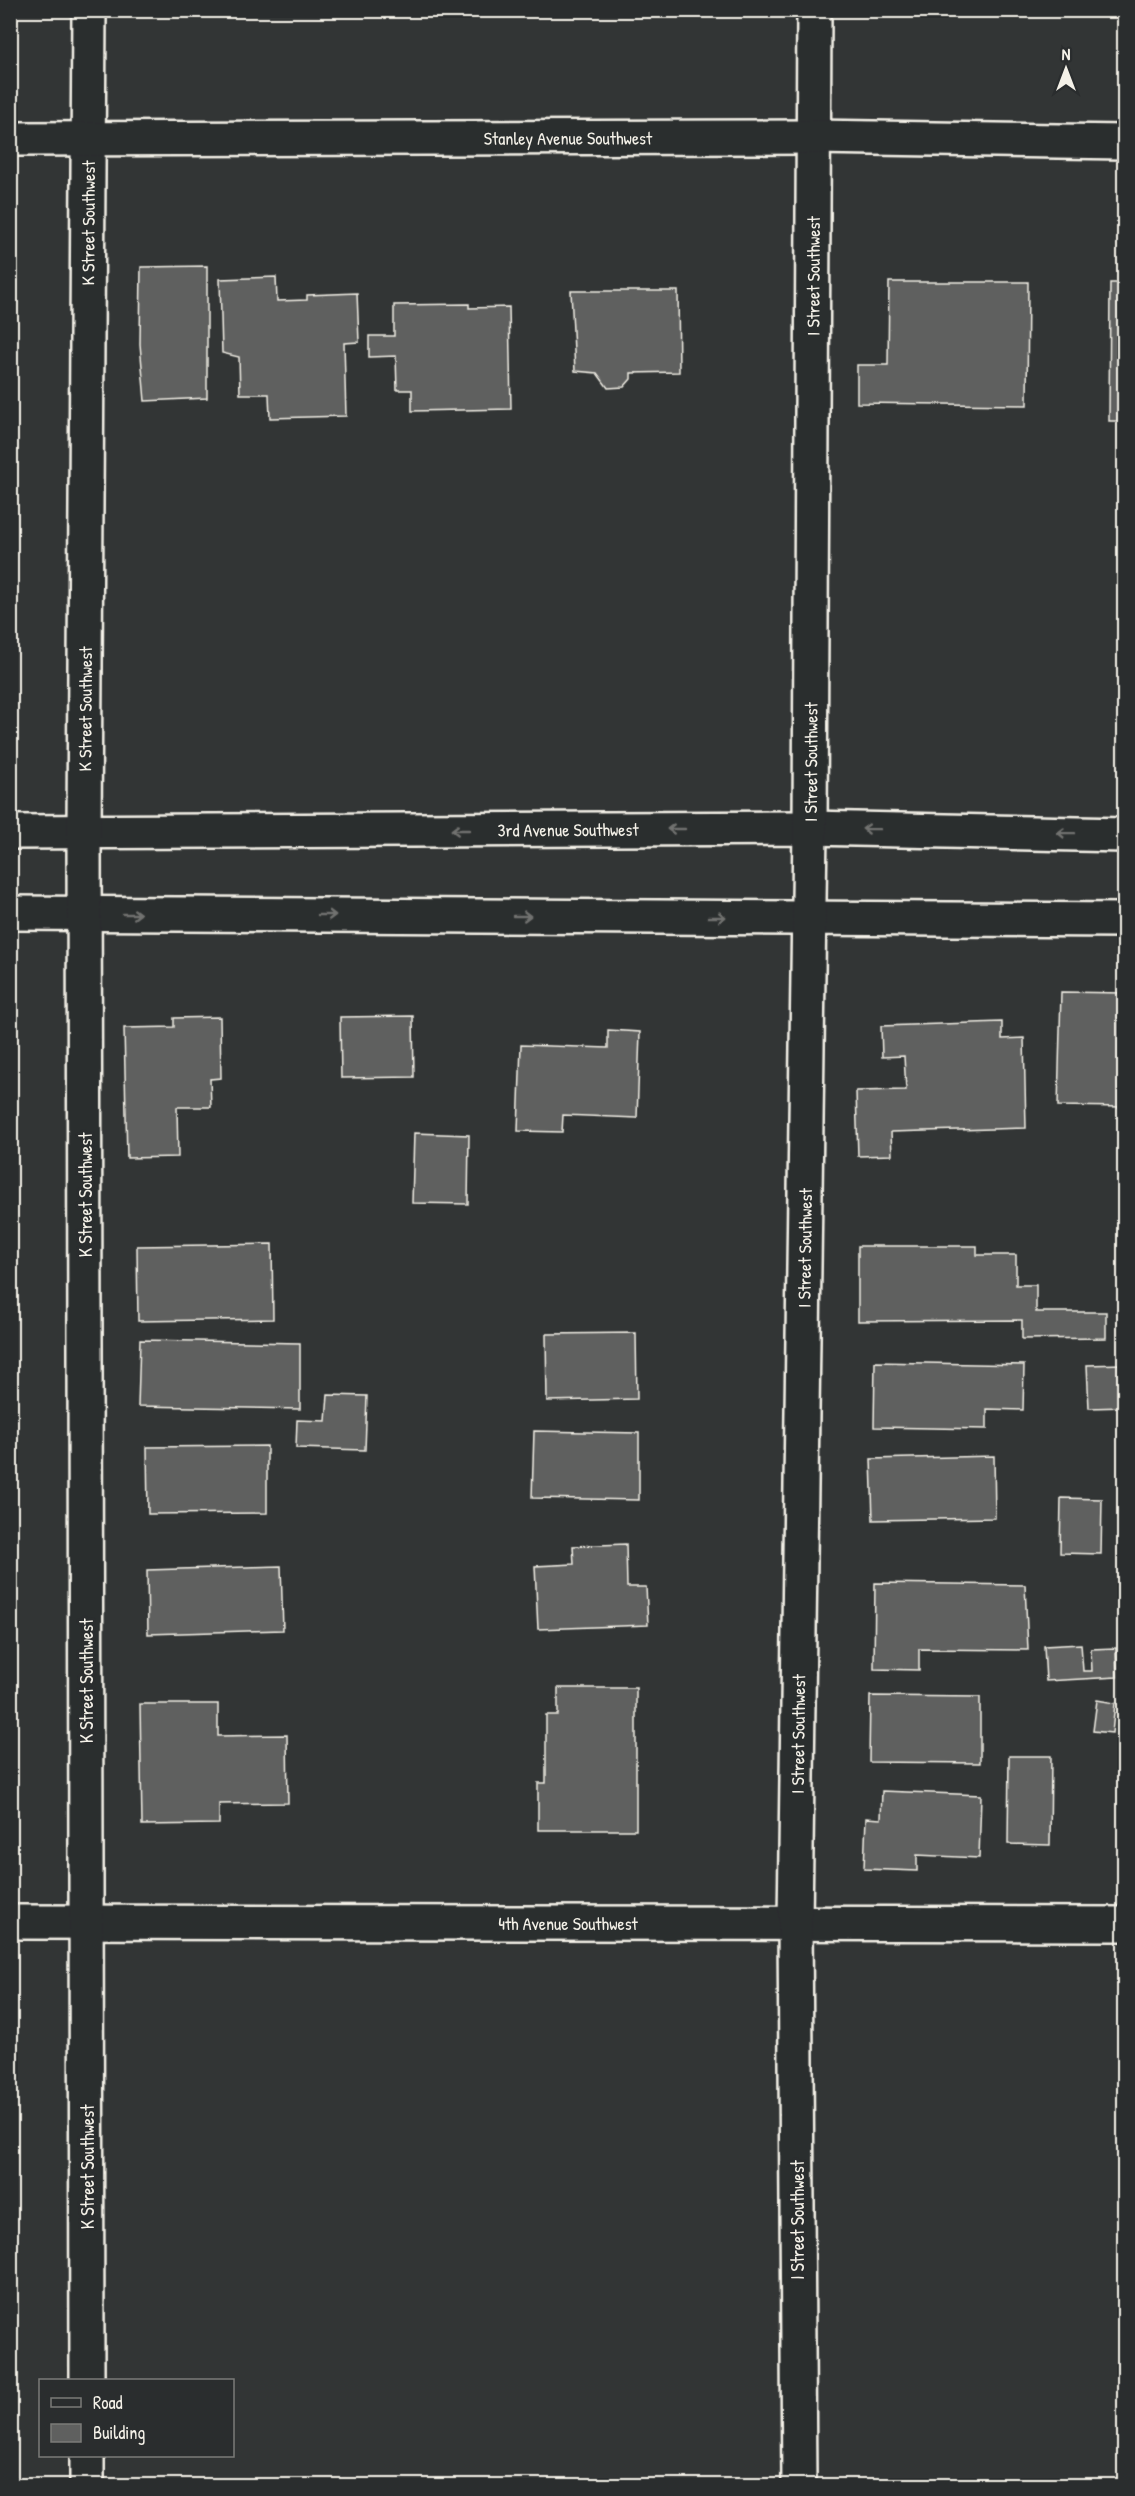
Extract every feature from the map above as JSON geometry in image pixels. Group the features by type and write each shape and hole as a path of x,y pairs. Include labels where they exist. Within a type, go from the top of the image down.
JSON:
{"street":[{"name":"K Street Southwest","path":"87,2379 84,832 89,10"},
{"name":"I Street Southwest","path":"799,2486 795,1923 810,828 814,10"},
{"name":"Stanley Avenue Southwest","path":"10,139 814,137 1125,142"},
{"name":"3rd Avenue Southwest","path":"10,832 810,828 1125,834"},
{"path":"10,913 1125,920"},
{"name":"4th Avenue Southwest","path":"10,1922 1125,1924"},
{"path":"87,2457 87,2486"}],"building":[{"path":"166,10 227,10 227,13 166,12"},
{"path":"375,10 423,10 422,14"},
{"path":"207,266 207,398 145,401 140,344 141,267"},
{"path":"276,277 277,301 307,300 307,295 357,293 359,342 344,343 346,416 270,418 269,394 240,394 239,357 222,353 220,279"},
{"path":"889,282 1028,282 1027,405 857,403 857,365 888,365"},
{"path":"1110,283 1124,283 1124,421 1109,421"},
{"path":"571,291 678,291 679,372 631,373 631,379 624,387 608,388 597,373 575,371"},
{"path":"469,304 469,308 509,307 511,409 412,411 412,390 397,390 396,356 369,357 369,336 394,336 394,305"},
{"path":"1061,992 1124,993 1124,1107 1058,1106"},
{"path":"413,1016 414,1077 341,1078 340,1017"},
{"path":"220,1017 221,1078 210,1079 211,1107 177,1107 178,1157 127,1158 124,1028 174,1027 174,1018"},
{"path":"1002,1022 1002,1039 1024,1038 1026,1128 891,1132 892,1155 858,1156 856,1091 906,1090 904,1056 882,1057 881,1026"},
{"path":"608,1030 640,1032 637,1118 563,1115 562,1132 518,1131 521,1045 608,1048"},
{"path":"414,1133 469,1135 468,1204 412,1203"},
{"path":"272,1244 273,1319 138,1321 137,1246"},
{"path":"858,1246 977,1246 977,1255 1016,1255 1016,1285 1036,1285 1036,1312 1106,1312 1106,1338 1022,1339 1022,1320 858,1321"},
{"path":"636,1333 637,1399 547,1401 546,1334"},
{"path":"140,1340 300,1343 300,1409 138,1406"},
{"path":"875,1362 1024,1365 1023,1410 987,1409 987,1429 874,1427"},
{"path":"1123,1364 1124,1407 1089,1408 1087,1365"},
{"path":"328,1395 367,1396 365,1450 296,1448 297,1420 326,1421"},
{"path":"534,1431 639,1433 639,1500 532,1498"},
{"path":"267,1446 267,1513 148,1514 147,1447"},
{"path":"994,1456 995,1518 873,1520 871,1459"},
{"path":"1061,1498 1102,1499 1101,1554 1060,1553"},
{"path":"626,1544 627,1587 646,1587 648,1625 538,1629 535,1566 574,1564 573,1546"},
{"path":"281,1566 283,1630 148,1634 147,1570"},
{"path":"875,1583 1025,1585 1028,1650 919,1649 919,1670 874,1669"},
{"path":"1081,1644 1083,1671 1092,1671 1091,1649 1116,1648 1117,1677 1046,1681 1044,1646"},
{"path":"558,1688 636,1688 636,1830 538,1830 538,1783 546,1783 546,1715 558,1715"},
{"path":"870,1696 980,1697 980,1763 869,1762"},
{"path":"1097,1700 1115,1703 1112,1733 1093,1731"},
{"path":"140,1704 218,1704 218,1736 287,1735 288,1803 219,1804 219,1824 142,1825"},
{"path":"1009,1756 1051,1756 1050,1845 1008,1844"},
{"path":"882,1791 981,1795 979,1858 917,1855 917,1871 864,1869 866,1818 881,1819"}]}
